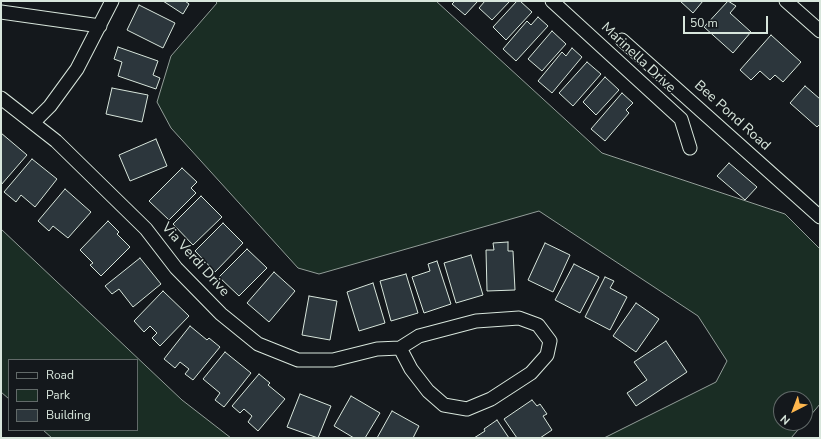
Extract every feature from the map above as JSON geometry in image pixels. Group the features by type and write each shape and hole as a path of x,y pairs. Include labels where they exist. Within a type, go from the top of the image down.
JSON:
{"street":[{"path":"33,123 50,106 77,69 112,1"},
{"name":"Marinella Drive","path":"552,1 681,119 690,148"},
{"path":"786,1 820,32"},
{"path":"1,12 100,26"},
{"name":"Bee Pond Road","path":"622,40 820,216"},
{"name":"Via Verdi Drive","path":"1,98 56,141 146,230 176,268 221,314 258,344 298,360 333,360 377,349 400,348 419,336 476,321 519,318 538,325 550,340 547,355 531,373 491,399 467,409 444,405 428,391 411,369 400,348"}],"green space":[{"path":"215,1 436,1 602,153 785,214 820,249 820,404 813,412 813,391 773,391 773,431 797,431 791,438 604,438 716,382 727,361 698,316 539,211 319,274 298,268 171,128 157,102 171,56 217,3"},
{"path":"1,229 182,400 231,438 52,438 44,431 138,431 138,359 8,359 8,398 1,392"}],"building":[{"path":"163,1 185,1 189,4 183,14"},
{"path":"455,1 478,1 465,15 452,4"},
{"path":"485,1 510,1 492,20 479,8"},
{"path":"517,1 520,1 532,12 506,40 493,27"},
{"path":"680,1 703,1 693,13"},
{"path":"728,1 736,6 730,13 751,32 733,53 704,27"},
{"path":"139,5 175,23 163,48 127,30"},
{"path":"538,17 548,26 516,61 503,49 527,21 531,25"},
{"path":"552,31 566,44 542,71 528,59"},
{"path":"771,35 801,62 783,82 775,75 770,80 760,71 751,80 740,70"},
{"path":"118,47 158,61 153,75 160,78 156,89 118,76 122,62 114,59"},
{"path":"572,48 582,57 552,93 538,81 562,52 566,56"},
{"path":"587,62 601,74 573,106 559,93"},
{"path":"605,77 619,90 596,115 583,102"},
{"path":"805,86 820,99 820,124 817,127 790,103"},
{"path":"112,88 148,95 142,122 106,114"},
{"path":"622,93 633,103 626,110 629,113 605,141 591,129"},
{"path":"1,133 27,155 1,185"},
{"path":"156,139 167,166 130,181 119,155"},
{"path":"32,159 57,179 35,207 21,195 16,202 4,192"},
{"path":"729,163 757,187 745,200 717,176"},
{"path":"182,168 197,182 191,188 196,193 169,220 149,201"},
{"path":"65,189 91,212 68,238 53,226 49,231 38,221"},
{"path":"201,196 222,217 193,245 173,224"},
{"path":"108,221 119,232 117,234 130,247 101,276 90,265 93,263 80,250"},
{"path":"223,223 243,243 215,272 195,251"},
{"path":"508,242 508,251 513,251 515,290 487,291 486,250 494,250 493,243"},
{"path":"545,243 570,255 553,292 528,280"},
{"path":"247,249 267,268 239,296 219,277"},
{"path":"471,255 483,295 456,303 444,263"},
{"path":"140,258 161,284 133,307 119,289 112,294 105,286"},
{"path":"437,261 451,304 424,313 412,277 430,271 428,264"},
{"path":"574,264 599,277 580,313 555,300"},
{"path":"274,272 295,291 269,322 247,303"},
{"path":"406,274 418,313 391,321 380,281"},
{"path":"605,277 614,281 610,288 627,297 610,330 585,317"},
{"path":"373,283 385,323 359,331 347,292"},
{"path":"163,291 189,316 160,346 152,338 157,333 150,326 144,332 134,321"},
{"path":"309,296 337,301 330,340 302,335"},
{"path":"636,303 659,319 636,352 613,336"},
{"path":"190,326 207,340 209,338 220,347 193,380 185,374 189,369 180,362 175,368 164,359"},
{"path":"666,341 687,372 636,406 627,393 647,380 634,362"},
{"path":"225,352 251,373 224,407 215,400 220,393 203,379"},
{"path":"259,374 270,383 268,385 285,399 258,431 248,422 252,416 244,409 240,413 232,406"},
{"path":"300,394 331,406 318,438 287,427"},
{"path":"351,396 380,413 365,438 354,438 334,426"},
{"path":"532,400 537,406 540,404 547,414 543,416 552,430 540,438 517,438 504,419"},
{"path":"392,411 419,426 413,438 377,438"},
{"path":"497,420 509,438 474,438 485,431 484,429"}]}
